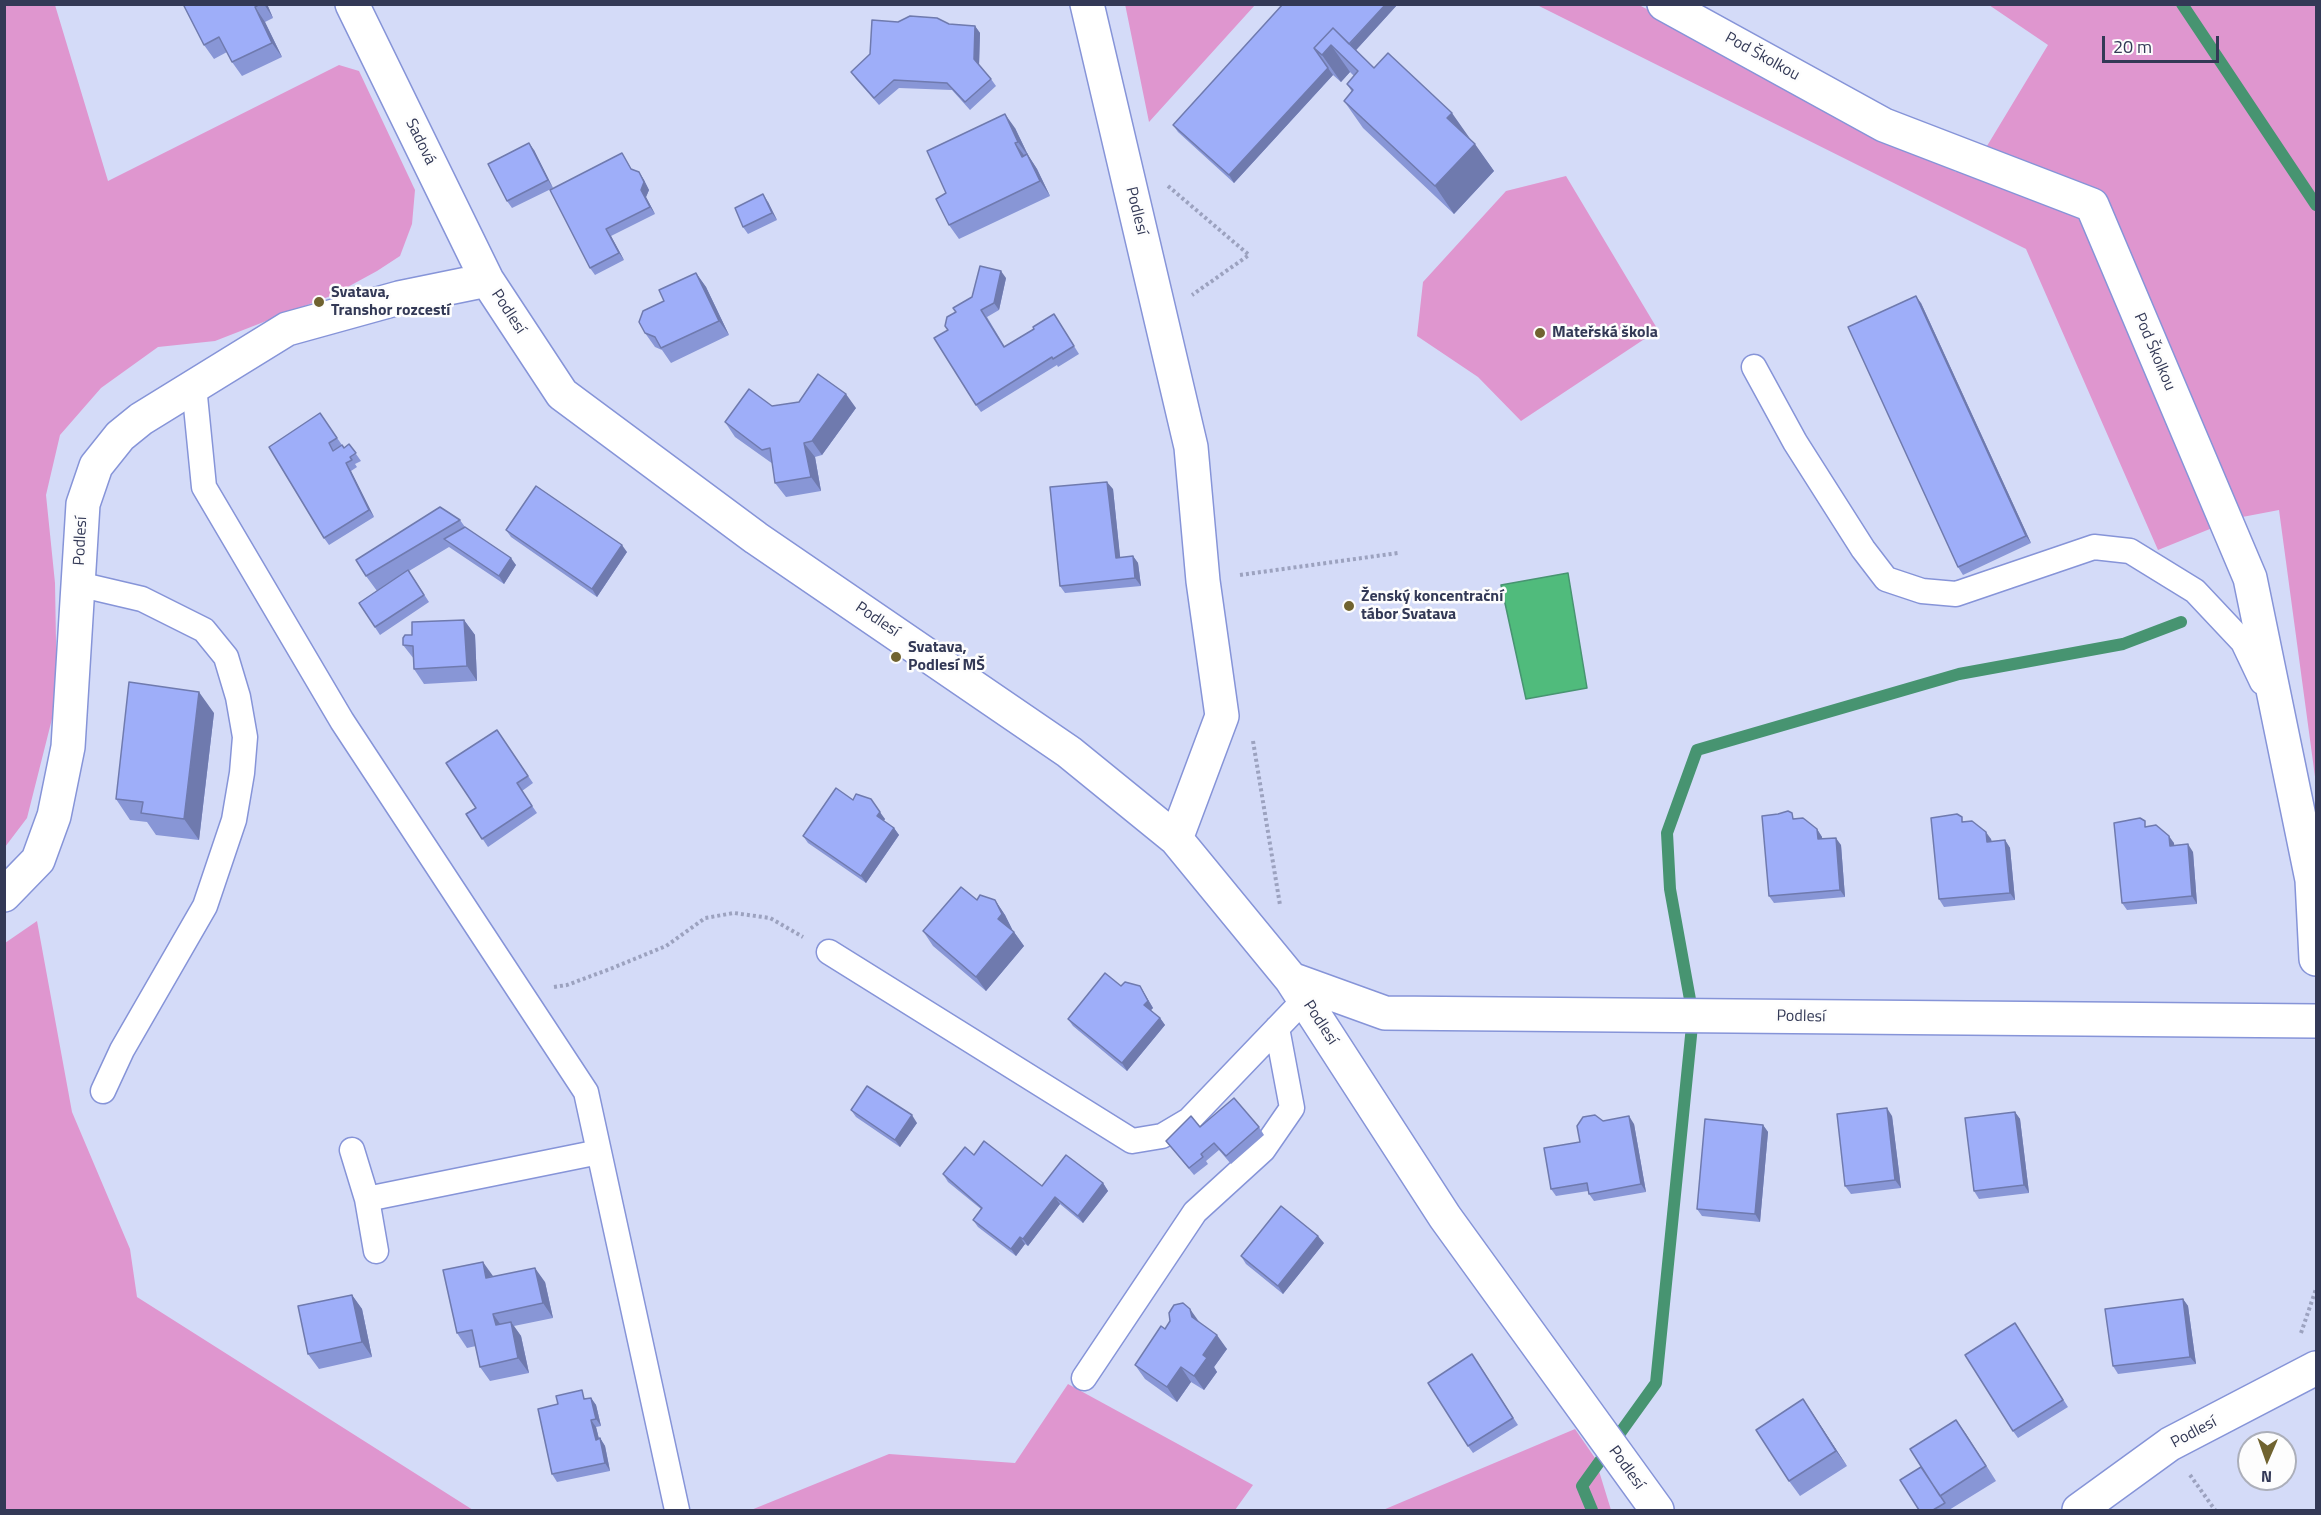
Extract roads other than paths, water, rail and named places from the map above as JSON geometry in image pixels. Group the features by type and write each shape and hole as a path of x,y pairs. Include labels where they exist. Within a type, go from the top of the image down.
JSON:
{"street":[{"name":"Sadová","path":"352,4 487,280"},
{"name":"Podlesí","path":"1087,4 1191,447 1203,581 1222,716 1176,839"},
{"name":"Pod Školkou","path":"1664,4 1884,125 2092,205 2250,578 2312,880 2316,959"},
{"name":"Podlesí","path":"4,895 38,860 54,816 68,747 83,504 96,466 120,436 141,419 287,329 399,298 487,280 562,394 756,538 1069,752 1176,839 1298,989 1445,1217 1657,1510"},
{"name":"Podlesí","path":"1298,989 1385,1013 2316,1021"},
{"name":"Podlesí","path":"2079,1510 2170,1444 2316,1368"}],"lane":[{"path":"1754,368 1795,442 1863,549 1886,579 1922,591 1956,594 2094,547 2130,550 2195,591 2243,642 2279,720"},
{"path":"194,386 204,487 342,721 586,1092 677,1510"},
{"path":"78,584 142,599 204,630 226,657 238,697 245,737 234,820 205,906 122,1050 103,1091"},
{"path":"829,952 1132,1141 1162,1136 1189,1120 1277,1028 1298,989"},
{"path":"1084,1378 1195,1212 1263,1150 1292,1108 1277,1028"},
{"path":"352,1150 367,1199 376,1251"},
{"path":"367,1199 599,1152"}],"waterway":[{"path":"2182,4 2316,205"},
{"path":"1592,1510 1582,1486 1656,1383 1693,1016 1670,889 1667,833 1697,750 1959,674 2123,644 2181,622"}],"place":[{"name":"Svatava, Transhor rozcestí","path":"319,302"},
{"name":"Mateřská škola","path":"1540,333"},
{"name":"Ženský koncentrační tábor Svatava","path":"1349,606"},
{"name":"Svatava, Podlesí MŠ","path":"896,657"}]}
